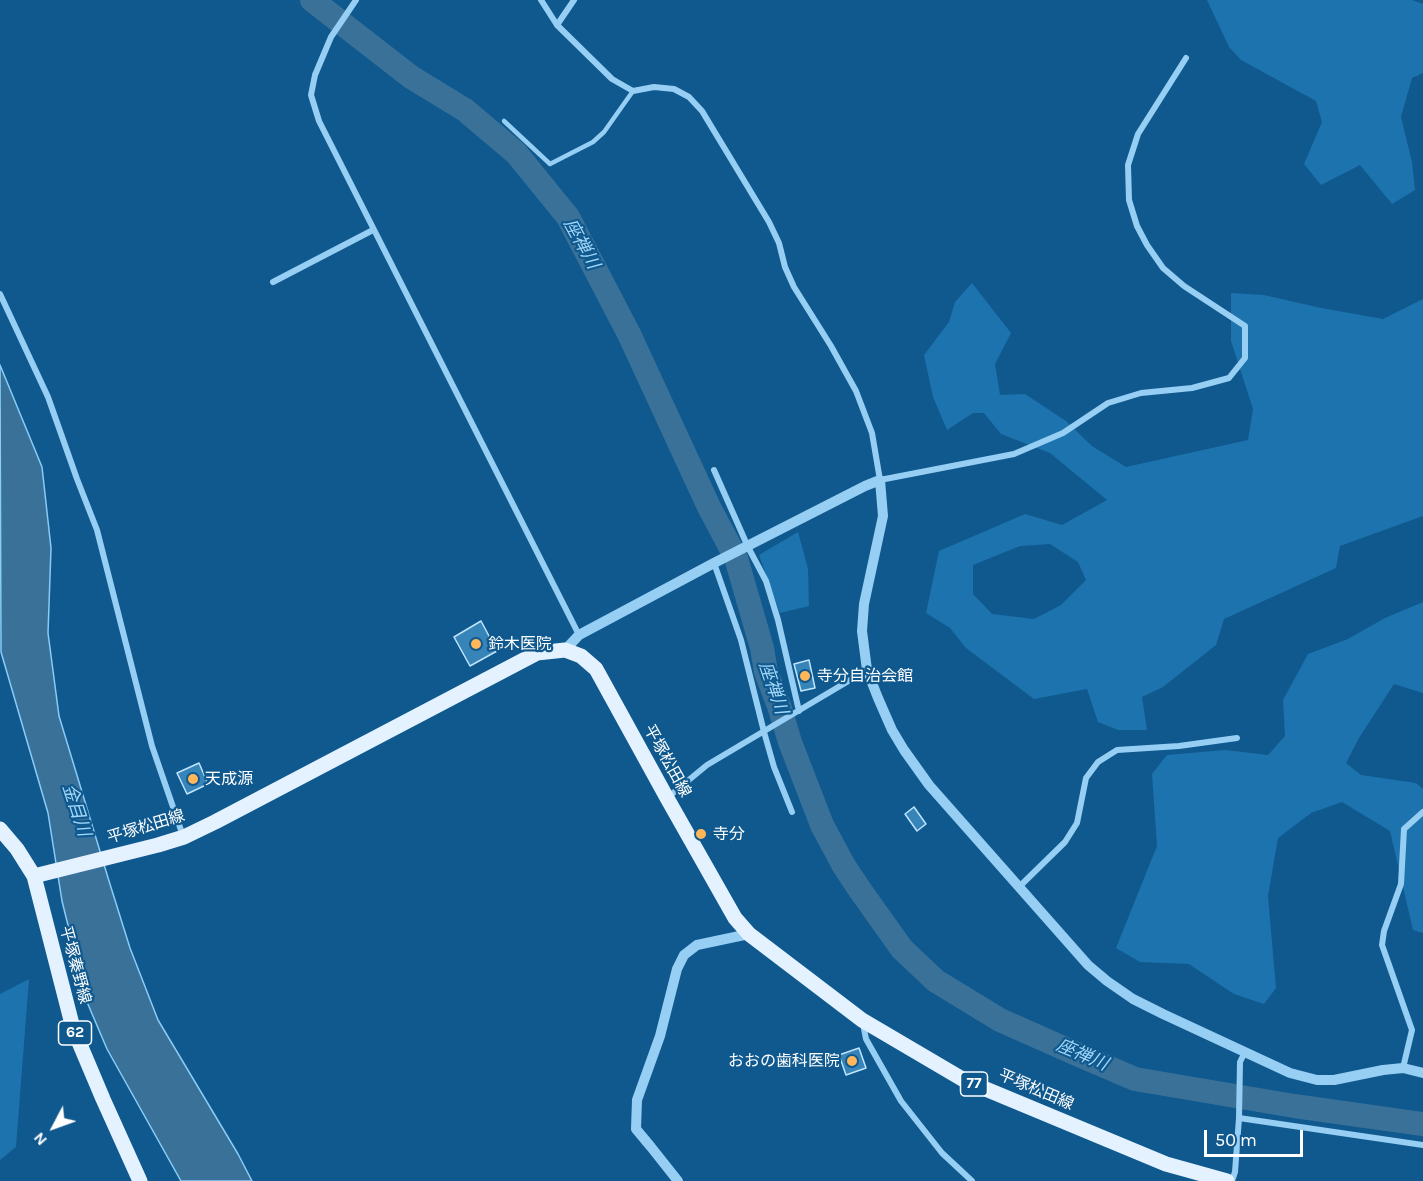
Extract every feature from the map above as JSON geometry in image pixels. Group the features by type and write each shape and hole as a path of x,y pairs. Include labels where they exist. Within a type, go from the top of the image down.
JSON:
{"main road":[{"name":"平塚松田線","path":"34,876 184,837 537,653 565,650 582,656 596,669 735,918 749,934 861,1020 964,1080 1166,1164 1229,1181"},
{"name":"平塚秦野線","path":"0,829 17,849 34,876 73,1028 140,1181"}],"street":[{"path":"356,0 331,37 315,75 311,95 319,121 579,635"},
{"path":"541,0 556,25 612,79 633,91 654,87 674,89 689,97 702,111 769,222 794,287 856,391 872,432 883,516 864,604 862,631 867,670 892,730 929,785 1088,965 1133,999 1290,1073 1317,1080 1334,1080 1403,1068 1423,1073"},
{"path":"556,25 573,0"},
{"path":"565,650 579,635 865,486 880,480 1014,454 1064,433 1108,403 1141,393 1192,388 1229,378 1245,358 1245,326 1184,286 1163,268 1137,226 1129,200 1128,165 1138,134 1186,57"},
{"path":"273,282 373,230"},
{"path":"0,294 48,397 97,530 152,746 184,837"},
{"path":"714,470 748,547 766,581 778,620 799,711"},
{"path":"714,563 741,640 774,767 792,812"},
{"path":"667,798 707,765 867,670"},
{"path":"1019,888 1065,842 1077,823 1086,778 1098,762 1117,750 1179,746 1237,738"},
{"path":"1403,1068 1412,1030 1382,945 1384,931 1401,885 1404,830 1423,812"},
{"path":"678,1181 636,1129 637,1100 660,1036 677,969 684,955 697,945 749,934"},
{"path":"861,1020 866,1039 901,1101 942,1153 972,1181"},
{"path":"1229,1181 1235,1172 1240,1062 1245,1052"},
{"path":"1239,1116 1423,1144"}],"lane":[{"path":"504,121 550,164 593,142 604,132 633,91"}],"shaded area":[{"path":"1207,0 1412,0 1423,4 1423,73 1412,78 1401,117 1412,162 1415,190 1392,204 1360,165 1321,185 1304,164 1322,122 1316,101 1241,60 1229,47"},
{"path":"972,283 1011,333 995,364 1000,395 1025,394 1066,421 1092,446 1126,467 1248,440 1253,409 1231,341 1231,293 1264,295 1383,319 1423,299 1423,516 1340,546 1336,568 1224,619 1216,645 1163,687 1142,697 1147,730 1118,730 1098,722 1087,689 1034,699 966,648 950,628 926,613 939,551 1025,514 1062,525 1107,500 1050,453 1001,434 984,413 973,413 947,430 933,397 924,355 949,322 955,302","holes":["1050,544 1078,562 1086,580 1061,605 1034,619 992,614 973,594 973,565 1020,546"]},
{"path":"798,532 808,569 809,606 780,613 759,555"},
{"path":"1423,602 1423,693 1394,684 1359,738 1346,763 1361,775 1416,783 1423,789 1423,933 1413,930 1390,831 1342,802 1311,813 1278,838 1268,896 1276,988 1264,1004 1234,994 1189,964 1140,962 1116,948 1157,846 1152,774 1167,755 1225,750 1268,755 1285,736 1283,700 1308,654 1348,639 1385,618"},
{"path":"29,979 16,1147 0,1160 0,994"}],"water":[{"name":"金目川","path":"0,365 42,467 51,548 48,633 59,716 109,881 130,948 158,1020 252,1181 181,1181 107,1049 87,1002 62,901 48,813 1,652"}],"building":[{"name":"鈴木医院","path":"481,621 497,651 470,666 454,637"},
{"name":"寺分自治会館","path":"809,660 815,688 801,691 794,664"},
{"name":"天成源","path":"199,763 208,784 187,794 177,773"},
{"path":"914,807 926,824 917,831 905,814"},
{"name":"おおの歯科医院","path":"859,1048 866,1068 846,1075 839,1055"}],"waterway":[{"name":"座禅川","path":"312,0 411,77 465,110 516,153 568,217 629,334 709,507 736,558 762,648 766,672 822,825 844,866 902,949 936,981 1000,1020 1135,1079 1294,1106 1423,1124"}],"place":[{"name":"鈴木医院","path":"476,644"},
{"name":"寺分自治会館","path":"805,676"},
{"name":"天成源","path":"193,779"},
{"name":"寺分","path":"701,834"},
{"name":"おおの歯科医院","path":"852,1061"}]}
